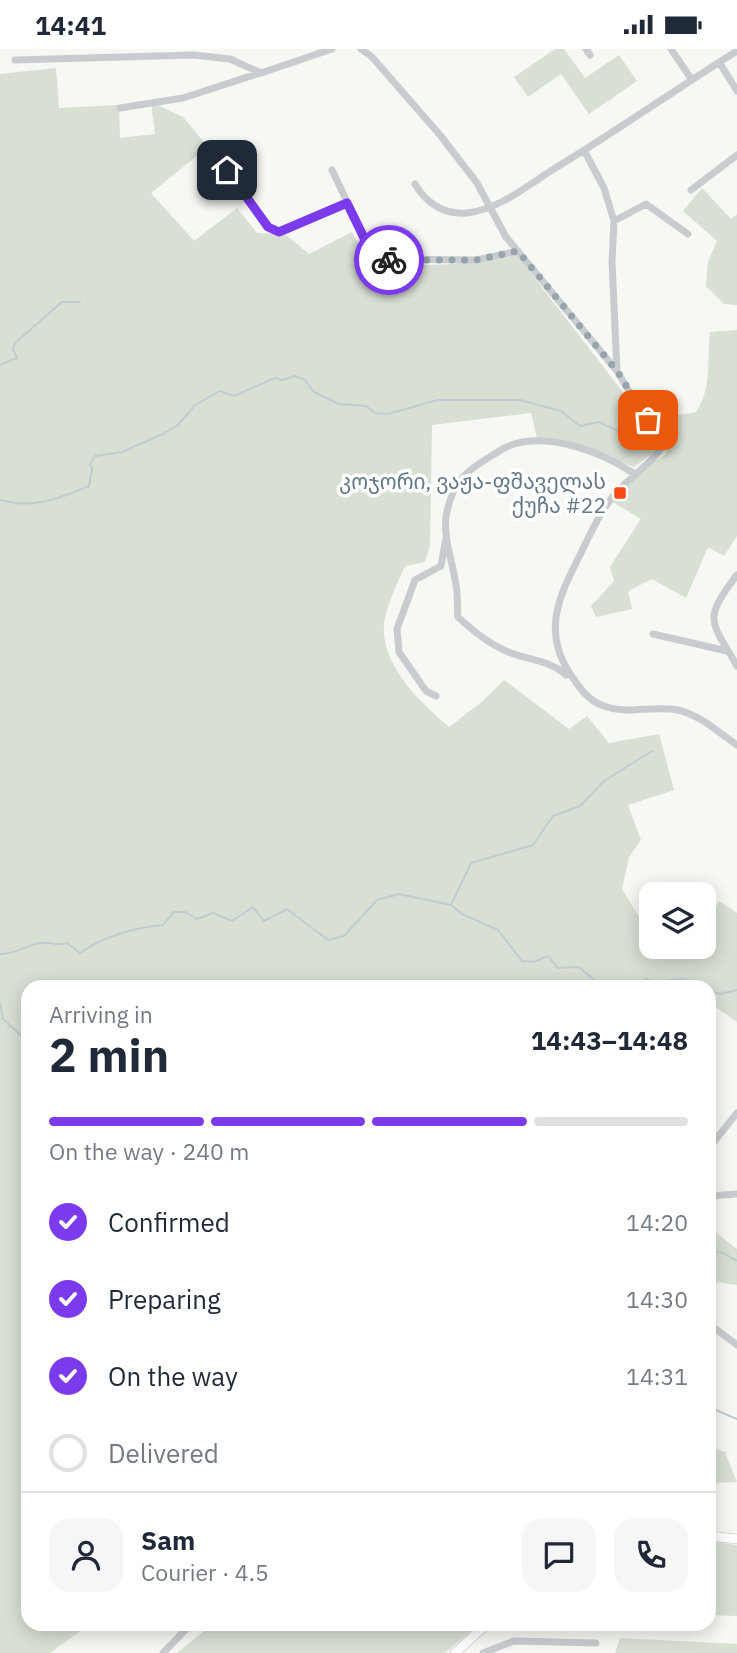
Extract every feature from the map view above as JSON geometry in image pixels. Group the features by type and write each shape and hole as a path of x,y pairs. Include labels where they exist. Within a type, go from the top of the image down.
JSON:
{"main road":[{"path":"716,1537 737,1539"},
{"path":"455,1653 479,1631"}],"street":[{"path":"120,108 183,98 332,49"},
{"path":"364,49 440,135 477,183 498,224 617,371 662,441 660,451 633,473 597,521 558,604 556,644 559,658 580,687"},
{"path":"671,49 692,80"},
{"path":"415,184 422,197 435,206 453,212 489,207 585,152 737,51"},
{"path":"15,60 193,55 230,59 261,72"},
{"path":"719,62 737,91"},
{"path":"585,152 604,188 614,221 611,262 617,371"},
{"path":"691,190 737,155"},
{"path":"227,170 268,227 279,232 347,203"},
{"path":"332,170 369,248 384,259 476,260 518,251"},
{"path":"614,221 646,204 688,234"},
{"path":"633,473 618,463 558,443 531,441 511,446 474,466 453,486 446,519 457,587 458,617 478,635 505,651 557,667 608,708 663,709 687,713 737,745"},
{"path":"436,696 426,691 404,662 399,652 397,628 415,580 441,566 447,535"},
{"path":"737,575 716,605 712,619 715,633 737,666"},
{"path":"653,634 727,651"},
{"path":"716,1139 737,1113"},
{"path":"716,1196 737,1194"},
{"path":"716,1329 737,1345"},
{"path":"163,1653 184,1631"},
{"path":"483,1653 514,1641 596,1643"}],"shaded area":[{"path":"555,49 564,49 585,78 619,55 637,81 589,114 561,74 528,97 514,77"},
{"path":"56,68 59,108 119,105 120,138 155,134 151,102 183,117 208,147 151,193 194,241 237,208 257,233 285,234 309,254 352,232 369,263 444,264 517,255 656,435 658,444 652,454 634,467 580,446 537,438 531,413 432,425 430,546 425,562 405,566 387,611 384,634 393,664 402,679 449,727 483,701 504,680 569,729 587,716 609,743 659,734 674,790 628,805 641,840 629,857 622,889 639,917 639,959 716,959 716,908 719,901 737,913 737,1022 716,1007 716,980 21,980 21,1631 80,1631 50,1653 0,1653 0,74"},
{"path":"702,188 731,219 737,214 737,305 724,304 706,286 708,262 717,241 683,211"},
{"path":"737,330 737,536 724,556 708,547 686,598 652,579 628,591 632,609 596,617 591,606 614,581 610,567 641,519 613,502 642,469 666,454 669,444 657,423 673,416 696,412 707,384 710,332"},
{"path":"716,1232 737,1249 737,1285 716,1282"},
{"path":"716,1449 725,1452 737,1482 716,1483"},
{"path":"716,1542 737,1545 737,1616 716,1615"},
{"path":"204,1631 471,1631 445,1653 177,1653"},
{"path":"620,1638 737,1644 737,1653 615,1653"}],"waterway":[{"path":"0,365 17,358 13,349 15,343 62,302 80,302"},
{"path":"0,500 34,503 78,491 89,486 92,468 90,464 95,456 122,452 163,434 178,425 195,405 220,391 234,396 275,378 282,380 295,376 305,380 314,392 339,404 366,406 375,413 388,414 437,400 520,400 561,411 580,426 599,422 637,440"},
{"path":"451,905 471,863 533,845 553,816 580,806 604,781 652,751"},
{"path":"0,954 43,943 67,943 80,953 98,942 120,934 163,925 174,912 185,912 197,919 213,913 232,921 253,907 264,921 287,909 328,940 344,936 377,900 399,894 451,905 462,914 498,930 522,961 534,962 548,956 558,968 579,967 594,980"},
{"path":"644,980 650,980"},
{"path":"670,980 686,980"},
{"path":"716,993 737,990"},
{"path":"0,1002 3,1019 21,1036"},
{"path":"716,1252 737,1261"},
{"path":"716,1410 737,1419"}],"way so far":[{"path":"389,260 476,260 518,251 610,366 617,371 648,420"}],"place":[{"name":"კოჯორი, ვაჟა-ფშაველას ქუჩა #22","path":"620,493"}],"route":[{"path":"227,170 268,227 279,232 347,203 369,248 374,254 389,260"}]}
